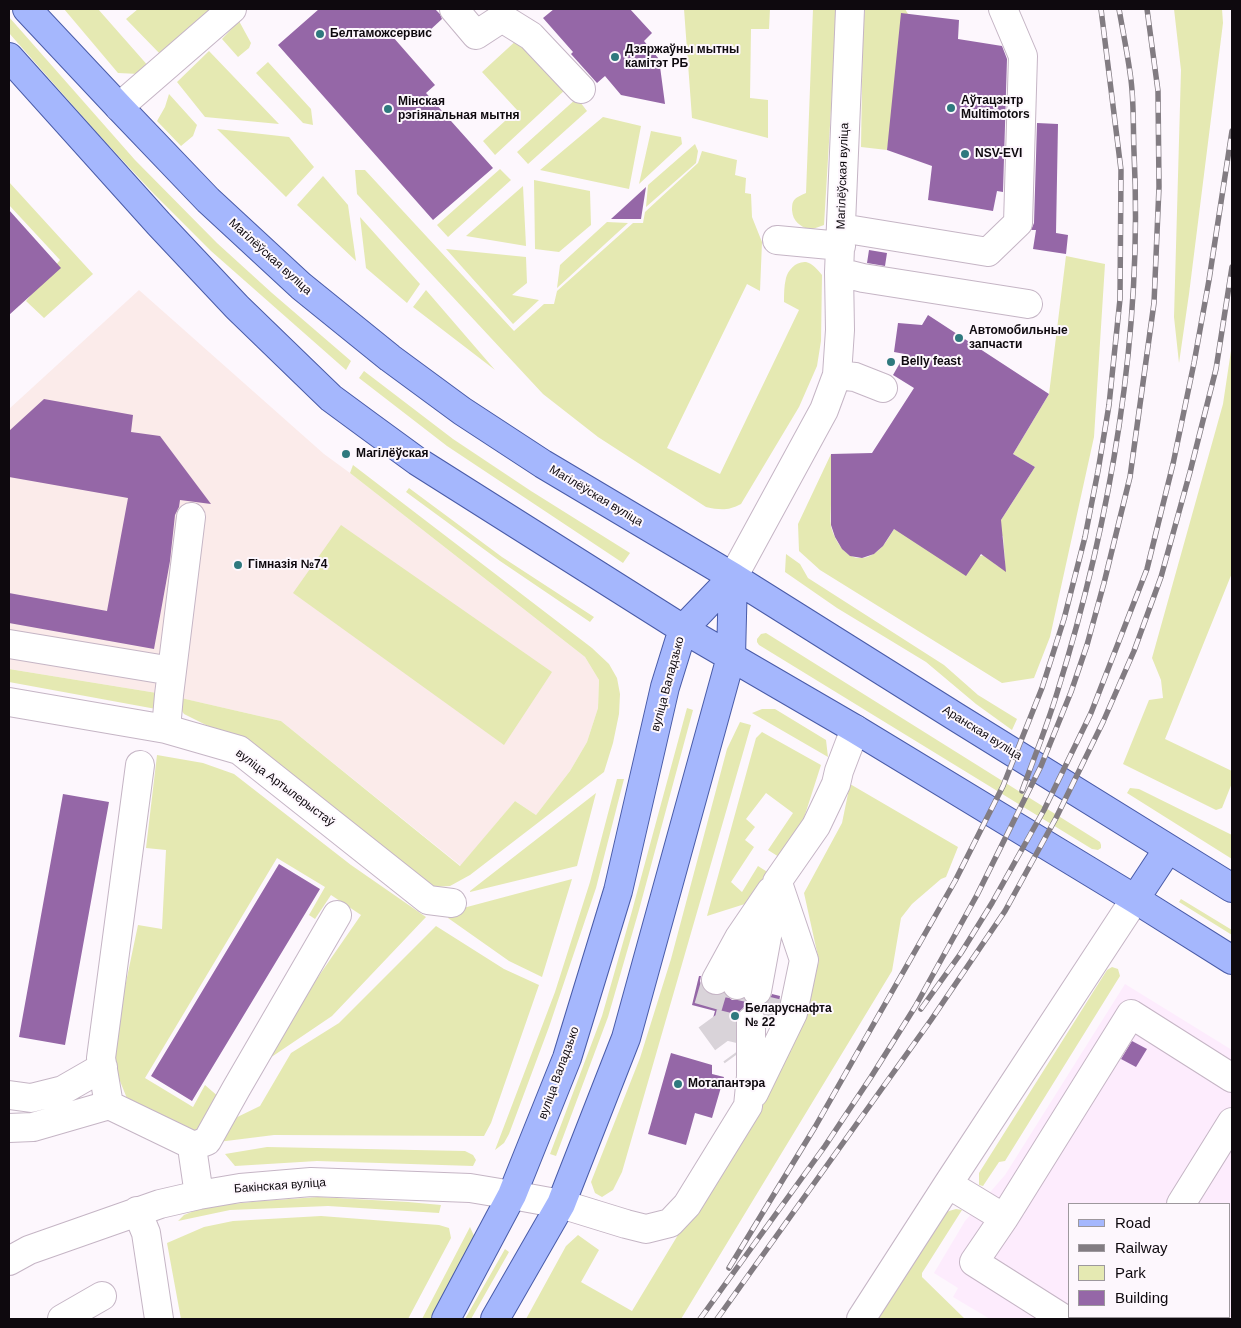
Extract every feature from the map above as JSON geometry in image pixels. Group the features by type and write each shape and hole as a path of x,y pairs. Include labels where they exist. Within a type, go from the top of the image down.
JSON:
{"main road":[{"name":"Магілёўская вуліца","path":"27,9 208,200 301,286 375,348 462,411 543,464 733,577"},
{"path":"9,57 158,224 230,300 331,398 417,461 683,629 855,729 1232,960"},
{"path":"495,1319 561,1204 626,1038 731,657 733,577"},
{"name":"вуліца Валадзько","path":"446,1319 512,1195 566,1058 618,891 665,687 683,629 733,577"},
{"name":"Аранская вуліца","path":"733,577 956,718 1232,888"},
{"path":"1135,899 1168,849"}],"street":[{"path":"119,107 232,9"},
{"path":"454,9 476,35 502,18 531,36 581,89"},
{"name":"Магілёўская вуліца","path":"733,577 824,410 837,376 850,9"},
{"path":"778,240 840,249 988,252 1018,223 1023,56 1003,9"},
{"path":"840,249 863,278 1028,304"},
{"path":"837,376 855,377 883,388"},
{"path":"166,729 191,517"},
{"path":"9,644 172,671"},
{"name":"вуліца Артылерыстаў","path":"9,702 166,729 239,750 428,900 452,903"},
{"path":"777,882 746,988 740,938 777,882 816,826 836,784 855,729"},
{"path":"109,1104 101,1058 140,765"},
{"name":"Бакінская вуліца","path":"9,1261 29,1250 160,1204 199,1194 240,1188 311,1182 470,1188 561,1204 646,1229 670,1223 687,1205 748,1106 793,1013 804,960 777,882"},
{"path":"861,1319 1135,899"},
{"path":"9,1128 33,1127 109,1104 194,1146 207,1141 337,915"},
{"path":"1064,1319 974,1262 1004,1218 1131,1014 1232,1078"},
{"path":"748,1106 743,1066 759,1023"},
{"path":"9,1095 31,1098 63,1090 103,1067"},
{"path":"1182,1203 1232,1122"},
{"path":"194,1146 193,1154 199,1194"},
{"path":"948,1184 1004,1218"},
{"path":"137,1211 146,1233 159,1319"},
{"path":"62,1319 102,1296"}],"shaded area":[{"name":"Гімназія №74","path":"139,290 324,454 585,657 599,680 598,708 587,742 570,771 536,815 515,801 461,866 281,721 163,694 9,669 9,409"},
{"path":"1125,984 1232,1050 1232,1319 990,1319 953,1297 958,1288 934,1273 965,1221 1005,1175"}],"green space":[{"path":"64,9 98,9 150,68 139,74 118,73"},
{"path":"138,9 215,9 163,57 126,19"},
{"path":"684,9 770,9 769,29 751,29 750,98 768,100 768,138 692,118"},
{"path":"813,9 837,9 824,225 810,230 795,221 792,204 799,196 806,193"},
{"path":"865,9 905,9 908,14 887,150 861,147 863,24"},
{"path":"1174,9 1222,9 1223,23 1179,363 1174,317 1181,70"},
{"path":"9,17 135,160 217,243 351,361 346,370 211,251 154,194 9,33"},
{"path":"239,21 251,43 249,48 238,57 222,39"},
{"path":"519,38 566,89 495,155 483,141 517,110 482,72"},
{"path":"209,51 279,124 205,117 177,82"},
{"path":"268,62 311,109 313,125 303,123 256,73"},
{"path":"169,94 197,125 193,136 181,146 157,121 165,107"},
{"path":"577,98 587,111 528,164 517,152"},
{"path":"603,117 641,126 629,189 540,170"},
{"path":"217,129 289,137 314,167 286,197"},
{"path":"651,131 681,137 682,144 639,184"},
{"path":"695,144 698,151 696,163 646,207 648,185"},
{"path":"702,151 737,160 735,175 746,178 745,193 751,194 752,217 762,242 760,291 747,284 667,448 720,474 799,310 784,302 784,287 787,275 796,265 806,262 813,265 822,275 821,341 817,366 799,407 741,504 724,509 706,507 598,437 543,394 357,194 355,170 365,170 514,331 544,304 554,304 557,291 633,223 643,223 645,212 698,163"},
{"path":"500,169 511,180 448,237 437,225"},
{"path":"323,176 348,205 356,261 297,205"},
{"path":"534,180 590,191 591,225 559,252 535,249"},
{"path":"9,182 93,274 44,318 26,301 60,260 9,205"},
{"path":"523,186 526,246 466,236"},
{"path":"360,217 420,284 407,303 366,268"},
{"path":"607,222 628,223 557,288 560,265"},
{"path":"446,249 526,257 527,283 512,295 539,300 513,324"},
{"path":"1066,256 1105,264 1094,437 1050,637 1034,678 1002,683 820,570 799,551 798,524 831,454 831,527 837,542 853,557 867,557 878,551 894,529 980,556 992,553 995,564 1002,566 1005,563 1003,536 992,534 1035,467 1013,454 1049,394"},
{"path":"426,290 495,370 413,307"},
{"path":"1232,344 1232,573 1165,739 1232,771 1232,783 1222,808 1216,810 1123,764 1149,700 1163,698 1161,680 1152,658 1223,404"},
{"path":"364,371 453,439 630,553 623,563 447,446 359,378"},
{"path":"353,465 592,648 609,664 617,678 620,694 619,714 604,772 470,875 450,886 434,887 254,746 184,714 180,708 181,698 281,721 460,866 515,801 536,815 570,771 587,742 598,708 599,680 585,657 350,473"},
{"path":"409,488 502,557 594,617 590,622 500,561 406,492"},
{"path":"341,525 552,672 504,745 293,593"},
{"path":"786,554 800,564 808,578 944,665 978,695 1017,719 1012,730 976,704 926,662 837,608 785,572"},
{"path":"766,633 1100,842 1101,848 1098,850 1092,849 759,645 757,639 761,634"},
{"path":"9,669 163,694 156,709 9,682"},
{"path":"687,708 693,710 608,1017 556,1156 550,1154 602,1016"},
{"path":"762,709 775,709 826,740 828,757 752,713"},
{"path":"740,722 751,725 622,1172 613,1190 602,1197 595,1193 591,1182 640,1058 671,959 727,749"},
{"path":"762,732 821,765 803,821 779,857 768,850 793,813 766,793 746,819 755,827 745,840 754,847 731,882 742,892 758,866 769,873 748,903 707,916 756,738"},
{"path":"157,755 203,763 234,774 351,865 426,917 332,1016 270,1058 264,1055 361,915 331,895 315,919 309,915 325,887 277,858 145,1078 193,1107 205,1085 220,1098 196,1139 128,1101 118,1076 113,1044 138,925 162,929 166,850 146,848"},
{"path":"617,779 624,779 596,888 549,1027 509,1134 504,1143 495,1150 555,992 590,882"},
{"path":"850,784 958,847 946,877 941,879 912,904 901,918 892,971 681,1319 526,1319 566,1246 578,1235 599,1250 581,1282 632,1311 716,1172 785,1050 791,1051 819,961 804,893 842,823"},
{"path":"1130,788 1139,789 1232,835 1232,859 1127,793"},
{"path":"596,793 577,866 470,892 470,891"},
{"path":"572,879 542,977 509,961 448,918 452,911"},
{"path":"1181,899 1232,930 1232,935 1179,902"},
{"path":"436,926 504,969 539,985 491,1123 484,1136 274,1135 218,1142 225,1123 260,1106 291,1053 339,1023"},
{"path":"1112,967 1118,969 1120,976 1005,1161 999,1162 983,1186 979,1185 979,1173 1107,970"},
{"path":"267,1147 465,1151 473,1155 476,1160 473,1166 317,1161 235,1166 225,1154"},
{"path":"318,1197 441,1205 439,1213 328,1206 230,1210 178,1221 184,1215 204,1207"},
{"path":"956,1209 962,1210 922,1273 922,1277 965,1319 876,1319 943,1214"},
{"path":"321,1216 439,1225 449,1228 451,1238 408,1319 181,1319 167,1243 204,1227 233,1221"},
{"path":"470,1227 475,1238 432,1319 422,1319"},
{"path":"505,1249 509,1252 471,1319 465,1319"}],"building":[{"name":"Мінская рэгіянальная мытня","path":"319,9 435,9 440,14 442,19 429,31 386,29 435,85 426,93 493,168 433,220 278,45"},
{"name":"Дзяржаўны мытны камітэт РБ","path":"554,9 630,9 652,33 644,41 659,59 665,104 621,95 605,76 597,83 543,18"},
{"name":"Аўтацэнтр Multimotors","path":"901,13 959,20 958,39 1002,46 1007,59 1003,192 997,191 993,211 928,200 932,166 887,150"},
{"path":"1037,123 1058,124 1056,233 1068,235 1066,254 1033,249 1036,230 1031,230 1034,223"},
{"path":"646,187 641,219 611,219"},
{"path":"9,210 61,268 9,315"},
{"path":"869,250 887,253 885,266 867,263"},
{"path":"928,315 1049,394 1013,454 1035,467 1001,520 1006,572 981,554 966,576 894,529 883,546 874,554 862,558 850,556 842,549 831,525 831,454 872,453 914,388 893,375 905,354 894,352 898,323 922,325"},
{"path":"44,399 133,415 131,432 160,436 211,504 180,500 175,515 170,561 154,649 9,623 9,593 107,611 128,498 9,477 9,431"},
{"path":"63,794 109,802 65,1045 19,1037"},
{"path":"279,864 320,889 192,1101 151,1076"},
{"path":"699,976 701,976 702,988 708,993 716,996 724,993 732,1000 744,999 753,1006 744,1007 738,1013 735,1021 735,1036 710,1029 715,1011 692,1005"},
{"path":"772,994 780,996 778,1008 769,1026 767,1025 764,1013 755,1006 763,1006 769,1001"},
{"path":"1132,1041 1147,1049 1136,1067 1121,1059"},
{"path":"671,1053 712,1065 712,1074 724,1077 712,1118 695,1113 686,1145 648,1134"}],"tunnel":[{"path":"716,980 706,1014 736,1055"},
{"path":"724,1040 737,985"},
{"path":"767,1025 774,995"}],"railway":[{"path":"729,1268 815,1127 955,881 1003,786 1042,688 1064,619 1085,537 1098,471 1109,405 1120,299 1121,170 1101,9"},
{"path":"1022,791 1057,693 1093,561 1119,426 1128,357 1133,289 1135,220 1133,98 1119,9"},
{"path":"700,1319 825,1146 915,1007 977,895 1041,766 1071,692 1087,645 1130,477 1154,303 1159,187 1158,91 1147,9"},
{"path":"921,1009 961,953 992,903 1044,810 1091,713 1147,569 1173,464 1194,363 1232,131"},
{"path":"717,1319 931,1020 1005,911 1056,818 1103,722 1134,651 1161,577 1216,369 1232,267"}],"place":[{"name":"Белтаможсервис","path":"320,34"},
{"name":"Дзяржаўны мытны камітэт РБ","path":"615,57"},
{"name":"Аўтацэнтр Multimotors","path":"951,108"},
{"name":"Мінская рэгіянальная мытня","path":"388,109"},
{"name":"NSV-EVI","path":"965,154"},
{"name":"Автомобильные запчасти","path":"959,338"},
{"name":"Belly feast","path":"891,362"},
{"name":"Магілёўская","path":"346,454"},
{"name":"Гімназія №74","path":"238,565"},
{"name":"Беларуснафта № 22","path":"735,1016"},
{"name":"Мотапантэра","path":"678,1084"}]}
